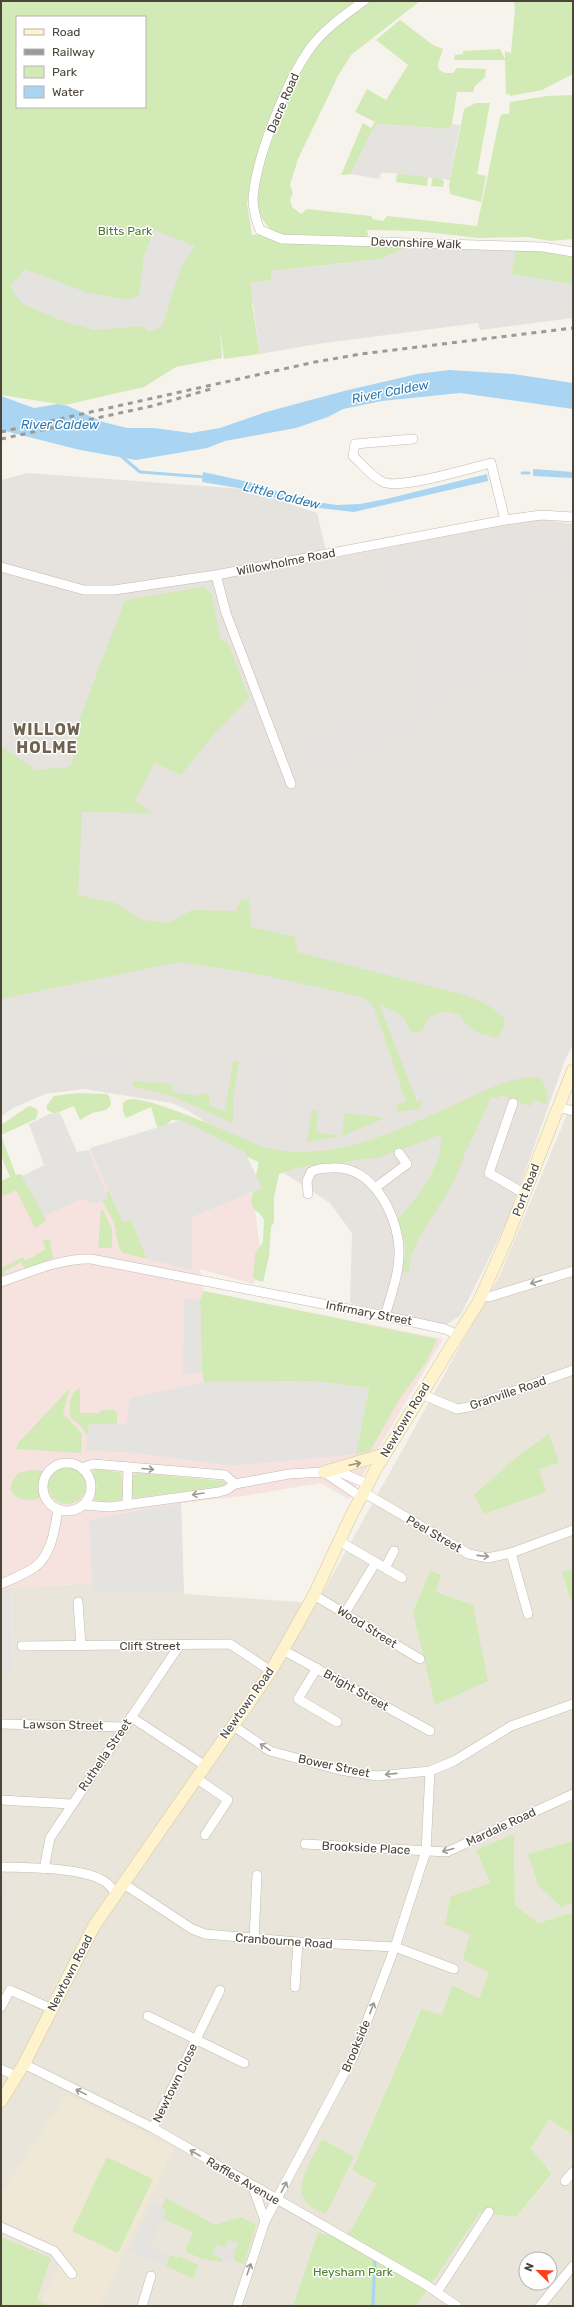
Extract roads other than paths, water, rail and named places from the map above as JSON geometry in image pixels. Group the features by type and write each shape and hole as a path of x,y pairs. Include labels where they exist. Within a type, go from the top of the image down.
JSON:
{"main road":[{"name":"Port Road","path":"481,1296 524,1194 557,1107 573,1070"},
{"name":"Newtown Road","path":"1,2101 24,2064 94,1926 121,1889 204,1765 271,1671 314,1595 364,1491 481,1296"},
{"path":"324,1472 385,1454"}],"street":[{"name":"Dacre Road","path":"260,230 255,218 253,199 255,180 284,96 311,47 333,24 364,1"},
{"name":"Devonshire Walk","path":"260,230 282,239 543,247 573,252"},
{"path":"413,439 355,444 353,456 383,482 390,484 411,482 491,463 505,520"},
{"name":"Willowholme Road","path":"1,567 84,590 114,590 216,575 505,520 541,515 573,517"},
{"path":"216,575 226,613 291,784"},
{"path":"513,1103 489,1173 524,1194"},
{"path":"557,1107 573,1111"},
{"path":"375,1188 407,1164 399,1153"},
{"path":"308,1194 308,1181 311,1172 314,1169 353,1169 375,1188 396,1224 400,1251 398,1267 385,1316"},
{"name":"Infirmary Street","path":"1,1282 55,1264 79,1258 91,1259 385,1316 445,1329 458,1335"},
{"path":"481,1296 489,1296 573,1271"},
{"name":"Granville Road","path":"421,1394 457,1409 473,1406 573,1370"},
{"path":"235,1484 225,1475 93,1464 82,1468 65,1463 54,1467 48,1472 43,1486 44,1494 47,1500 58,1509 67,1511 83,1505 110,1507 220,1492 235,1484 289,1474 337,1472 364,1491"},
{"path":"127,1504 128,1467"},
{"path":"82,1468 91,1482 88,1498 83,1505"},
{"path":"324,1472 364,1491"},
{"name":"Peel Street","path":"364,1491 469,1554 488,1558 511,1553 573,1530"},
{"path":"1,1584 35,1567 43,1558 54,1533 58,1509"},
{"path":"339,1541 402,1578"},
{"path":"385,1568 394,1551"},
{"path":"511,1553 528,1614"},
{"path":"346,1613 376,1562"},
{"name":"Wood Street","path":"314,1595 420,1659"},
{"path":"78,1602 80,1646"},
{"name":"Clift Street","path":"22,1646 179,1646 230,1644 271,1671"},
{"name":"Ruthella Street","path":"44,1869 50,1838 179,1646"},
{"name":"Bright Street","path":"283,1650 430,1731"},
{"path":"317,1668 298,1699 337,1722"},
{"name":"Bower Street","path":"232,1725 270,1751 340,1770 377,1776 430,1770 454,1761 511,1726 573,1704"},
{"path":"131,1716 204,1765"},
{"name":"Lawson Street","path":"1,1724 124,1727"},
{"name":"Brookside","path":"237,2306 265,2221 354,2056 395,1948 426,1851 430,1770"},
{"path":"196,1778 228,1800 205,1835"},
{"name":"Mardale Road","path":"426,1851 447,1852 573,1794"},
{"path":"1,1800 72,1804"},
{"name":"Brookside Place","path":"305,1844 426,1851"},
{"name":"Cranbourne Road","path":"1,1867 44,1869 89,1874 121,1889 192,1930 205,1934 254,1939 395,1948 454,1969"},
{"path":"254,1939 257,1875"},
{"path":"295,1987 298,1942"},
{"path":"1,2007 10,1990 52,2009"},
{"name":"Newtown Close","path":"152,2128 220,1990"},
{"name":"Newtown Close","path":"148,2016 244,2062"},
{"name":"Raffles Avenue","path":"24,2064 152,2128 437,2292 457,2306"},
{"path":"1,2069 16,2076"},
{"path":"565,2181 573,2172"},
{"path":"253,2187 265,2221"},
{"path":"437,2292 489,2212"},
{"path":"1,2227 54,2252 72,2274"},
{"path":"540,2306 573,2266"},
{"path":"142,2306 151,2276"}],"water":[{"name":"River Caldew","path":"449,370 513,374 573,383 573,409 460,393 382,401 343,409 328,417 296,428 225,441 207,448 136,460 80,450 1,430 1,396 34,408 58,404 68,406 103,422 127,428 154,428 191,433 220,428 266,412 344,391 417,374"},
{"path":"533,469 573,472 573,478 533,476"},
{"path":"203,472 258,484 296,499 337,505 360,504 386,499 487,474 488,481 354,512 311,507 284,501 256,491 202,482"}],"waterway":[{"name":"Little Caldew","path":"121,456 140,472 205,477"},
{"path":"522,473 529,473"},
{"path":"373,2306 375,2258"}],"railway":[{"path":"1,432 315,362 361,354 573,328"},
{"path":"1,439 152,406 211,389"}],"district":[{"name":"WILLOW HOLME","path":"47,738"}],"park label":[{"name":"Bitts Park","path":"125,231"},
{"name":"Heysham Park","path":"353,2272"}]}
